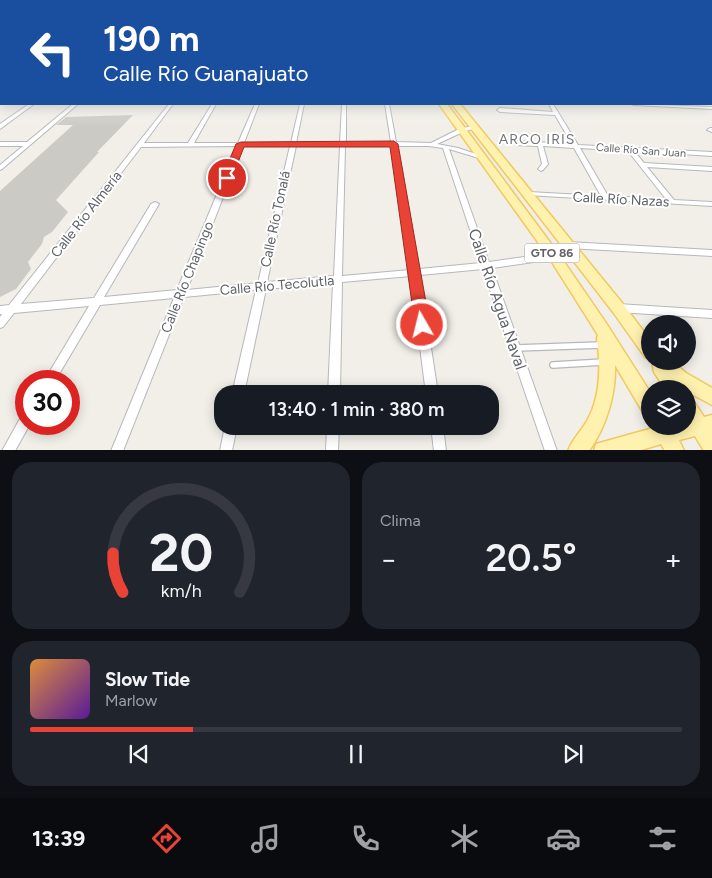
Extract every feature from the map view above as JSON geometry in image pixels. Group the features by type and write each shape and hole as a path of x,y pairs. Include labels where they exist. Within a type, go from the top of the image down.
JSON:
{"main road":[{"name":"GTO 86","path":"444,105 554,256 601,327 641,393"},
{"name":"GTO 86","path":"457,105 529,194 641,340"},
{"path":"577,450 599,413 607,380 606,344 601,327"},
{"path":"670,370 712,397"},
{"path":"696,416 706,426 712,447"},
{"path":"603,450 648,435"},
{"path":"666,435 675,450"}],"street":[{"path":"0,127 31,105"},
{"path":"0,168 75,105"},
{"name":"Calle Río Almería","path":"0,324 170,105"},
{"path":"190,145 213,105"},
{"name":"Calle Río Chapingo","path":"117,450 257,105"},
{"name":"Calle Río Tonalá","path":"240,385 291,144 302,105"},
{"path":"334,385 344,105"},
{"path":"387,105 415,273 431,385"},
{"path":"552,105 606,198"},
{"path":"672,105 712,108"},
{"path":"500,110 557,114"},
{"path":"430,144 442,141 461,129 475,127"},
{"name":"Calle Río San Juan","path":"516,143 712,154"},
{"path":"0,144 28,144"},
{"path":"138,145 430,144 445,146 482,157"},
{"path":"540,144 545,160 545,164 541,168"},
{"name":"Calle Río Agua Naval","path":"445,146 551,450"},
{"path":"630,150 671,201"},
{"path":"642,165 712,169"},
{"name":"Calle Río Nazas","path":"529,194 712,204"},
{"path":"56,370 155,204"},
{"path":"568,245 712,253"},
{"name":"Calle Río Tecolutla","path":"0,310 415,273 486,266 554,256"},
{"path":"618,308 712,314"},
{"path":"8,450 17,435"},
{"path":"226,450 229,435"},
{"path":"332,450 333,435"},
{"path":"438,435 440,450"}],"lane":[{"path":"515,348 606,344"},
{"path":"553,365 608,362"}],"building":[{"path":"133,115 97,152 99,152 56,200 68,212 52,232 44,237 42,244 28,262 31,269 16,289 0,297 0,191 73,125 56,125 66,117"}],"district":[{"name":"ARCO IRIS","path":"537,139"}],"route":[{"path":"227,178 241,144 394,144 422,325"}]}
